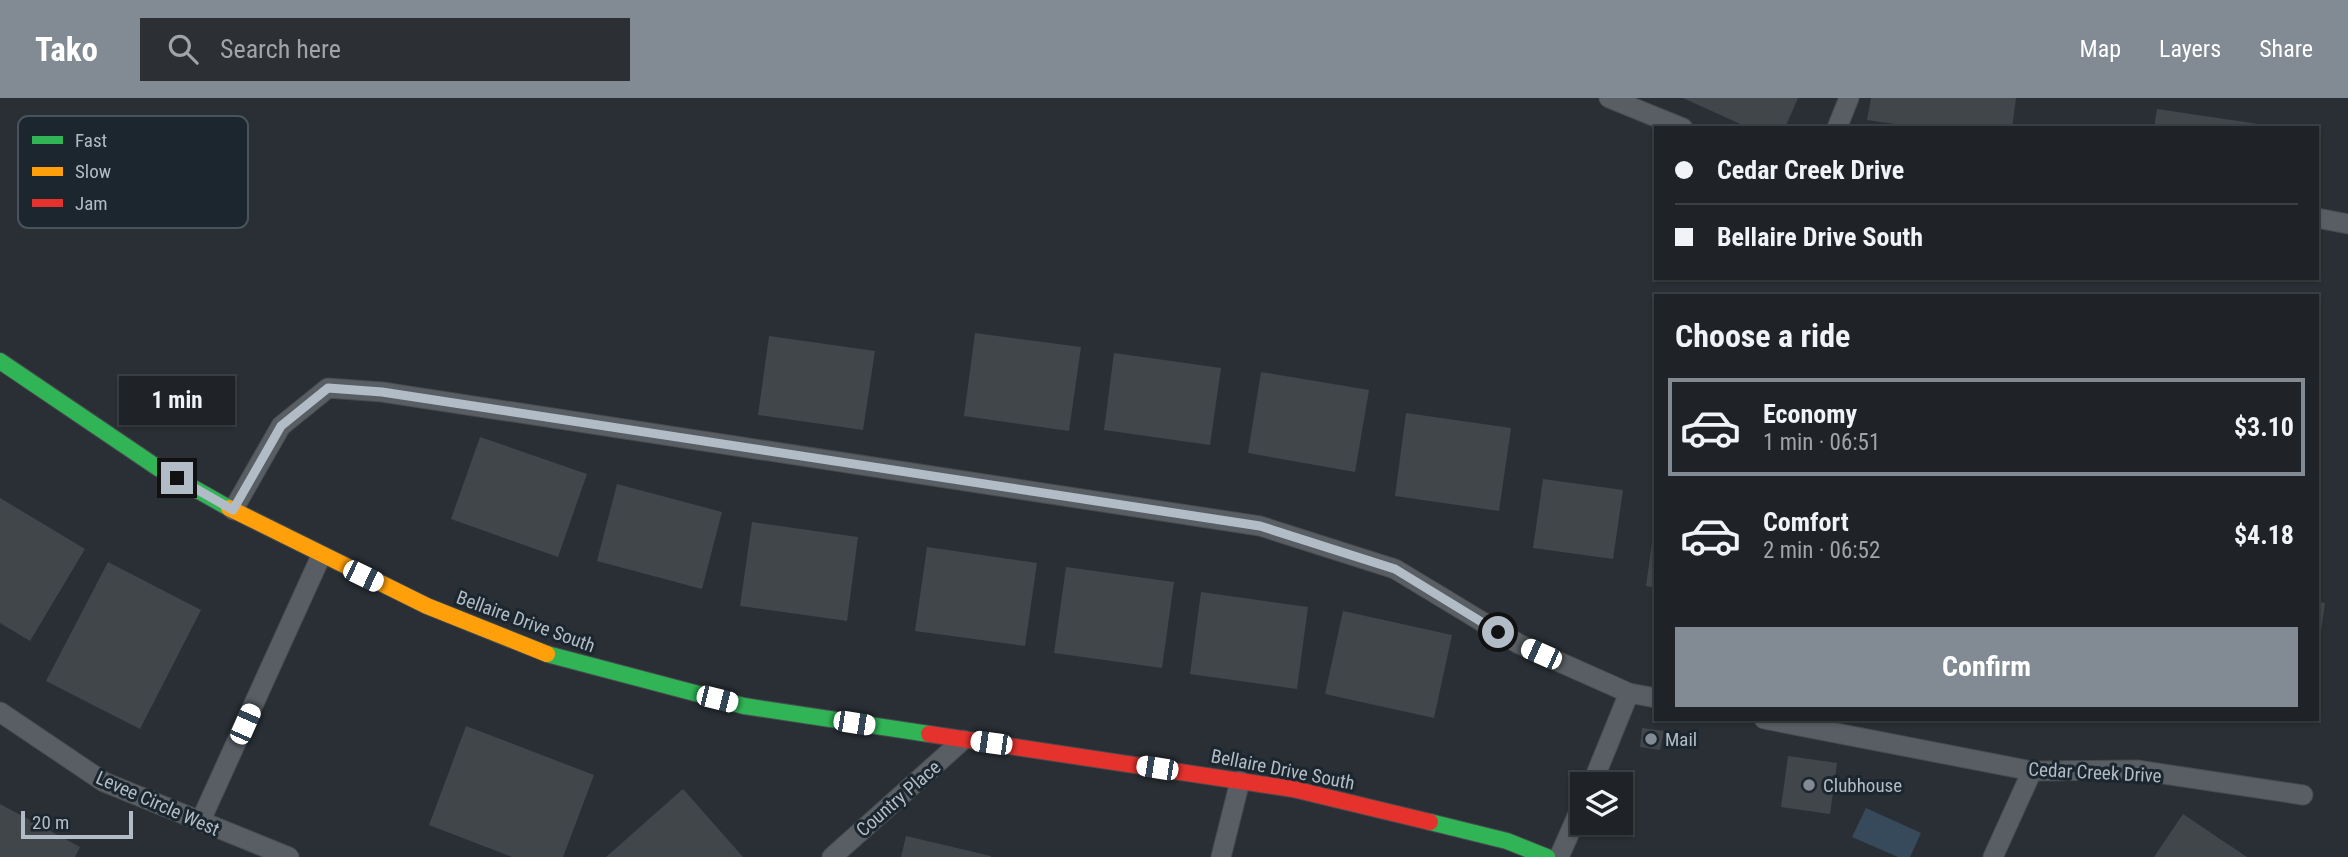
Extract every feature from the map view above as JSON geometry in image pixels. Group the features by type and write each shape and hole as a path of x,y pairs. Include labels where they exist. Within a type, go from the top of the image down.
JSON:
{"street":[{"name":"Bellaire Drive South","path":"0,361 159,468 233,510 321,556 427,606 559,659 744,706 1293,789 1507,841 1547,857"}],"lane":[{"path":"1609,98 1678,126"},
{"path":"1839,126 1849,98"},
{"path":"2319,218 2348,224"},
{"path":"233,510 281,426 328,388 382,392 1260,526 1395,569 1519,644 1629,693 1654,698"},
{"path":"201,820 321,556"},
{"path":"1597,772 1629,693"},
{"name":"Levee Circle West","path":"0,712 104,782 289,857"},
{"name":"Cedar Creek Drive","path":"1774,721 2032,771 2137,770 2303,795"},
{"name":"Country Place","path":"832,857 964,739"},
{"path":"1993,857 2032,771"},
{"path":"1222,857 1240,781"},
{"path":"1559,857 1570,832"}],"water":[{"path":"1866,808 1921,833 1910,857 1898,857 1852,837"}],"building":[{"path":"1683,98 1798,98 1786,126 1745,126"},
{"path":"1871,98 2016,98 2012,126 1908,126 1867,120"},
{"path":"2157,109 2272,126 2154,126"},
{"path":"975,333 1081,347 1069,431 964,416"},
{"path":"769,336 875,351 863,430 758,415"},
{"path":"1114,353 1221,368 1210,445 1104,430"},
{"path":"1261,372 1369,390 1355,472 1248,453"},
{"path":"1406,413 1511,428 1499,511 1395,496"},
{"path":"480,437 587,474 558,557 451,519"},
{"path":"1543,479 1623,490 1613,559 1533,548"},
{"path":"617,484 722,512 702,589 597,561"},
{"path":"0,498 85,549 30,641 0,623"},
{"path":"752,522 858,537 847,621 740,606"},
{"path":"1654,528 1654,588 1646,586"},
{"path":"927,547 1037,563 1025,646 915,631"},
{"path":"108,562 201,610 140,729 46,681"},
{"path":"1066,567 1174,582 1162,668 1054,653"},
{"path":"1201,592 1308,607 1297,689 1190,674"},
{"path":"2319,602 2325,603 2319,645"},
{"path":"1343,611 1452,635 1434,718 1325,694"},
{"path":"466,726 594,775 563,857 512,857 429,825"},
{"name":"Mail","path":"1642,728 1664,731 1660,750 1640,747"},
{"name":"Clubhouse","path":"1788,756 1837,763 1830,814 1781,807"},
{"path":"683,789 743,857 606,857"},
{"path":"0,804 80,847 75,857 0,857"},
{"path":"2183,814 2223,841 2247,857 2154,857"},
{"path":"906,836 991,856 991,857 901,857"}],"traffic: fast":[{"path":"0,361 158,468 229,508"},
{"path":"547,654 744,706 929,734"},
{"path":"1430,822 1507,841 1547,857"}],"traffic: slow":[{"path":"229,508 427,606 547,654"}],"traffic: jam":[{"path":"929,734 1293,789 1430,822"}],"place":[{"name":"Mail","path":"1651,739"},
{"name":"Clubhouse","path":"1809,785"}],"route":[{"path":"177,478 233,510 281,426 328,388 382,392 1260,526 1395,569 1498,632"}]}
